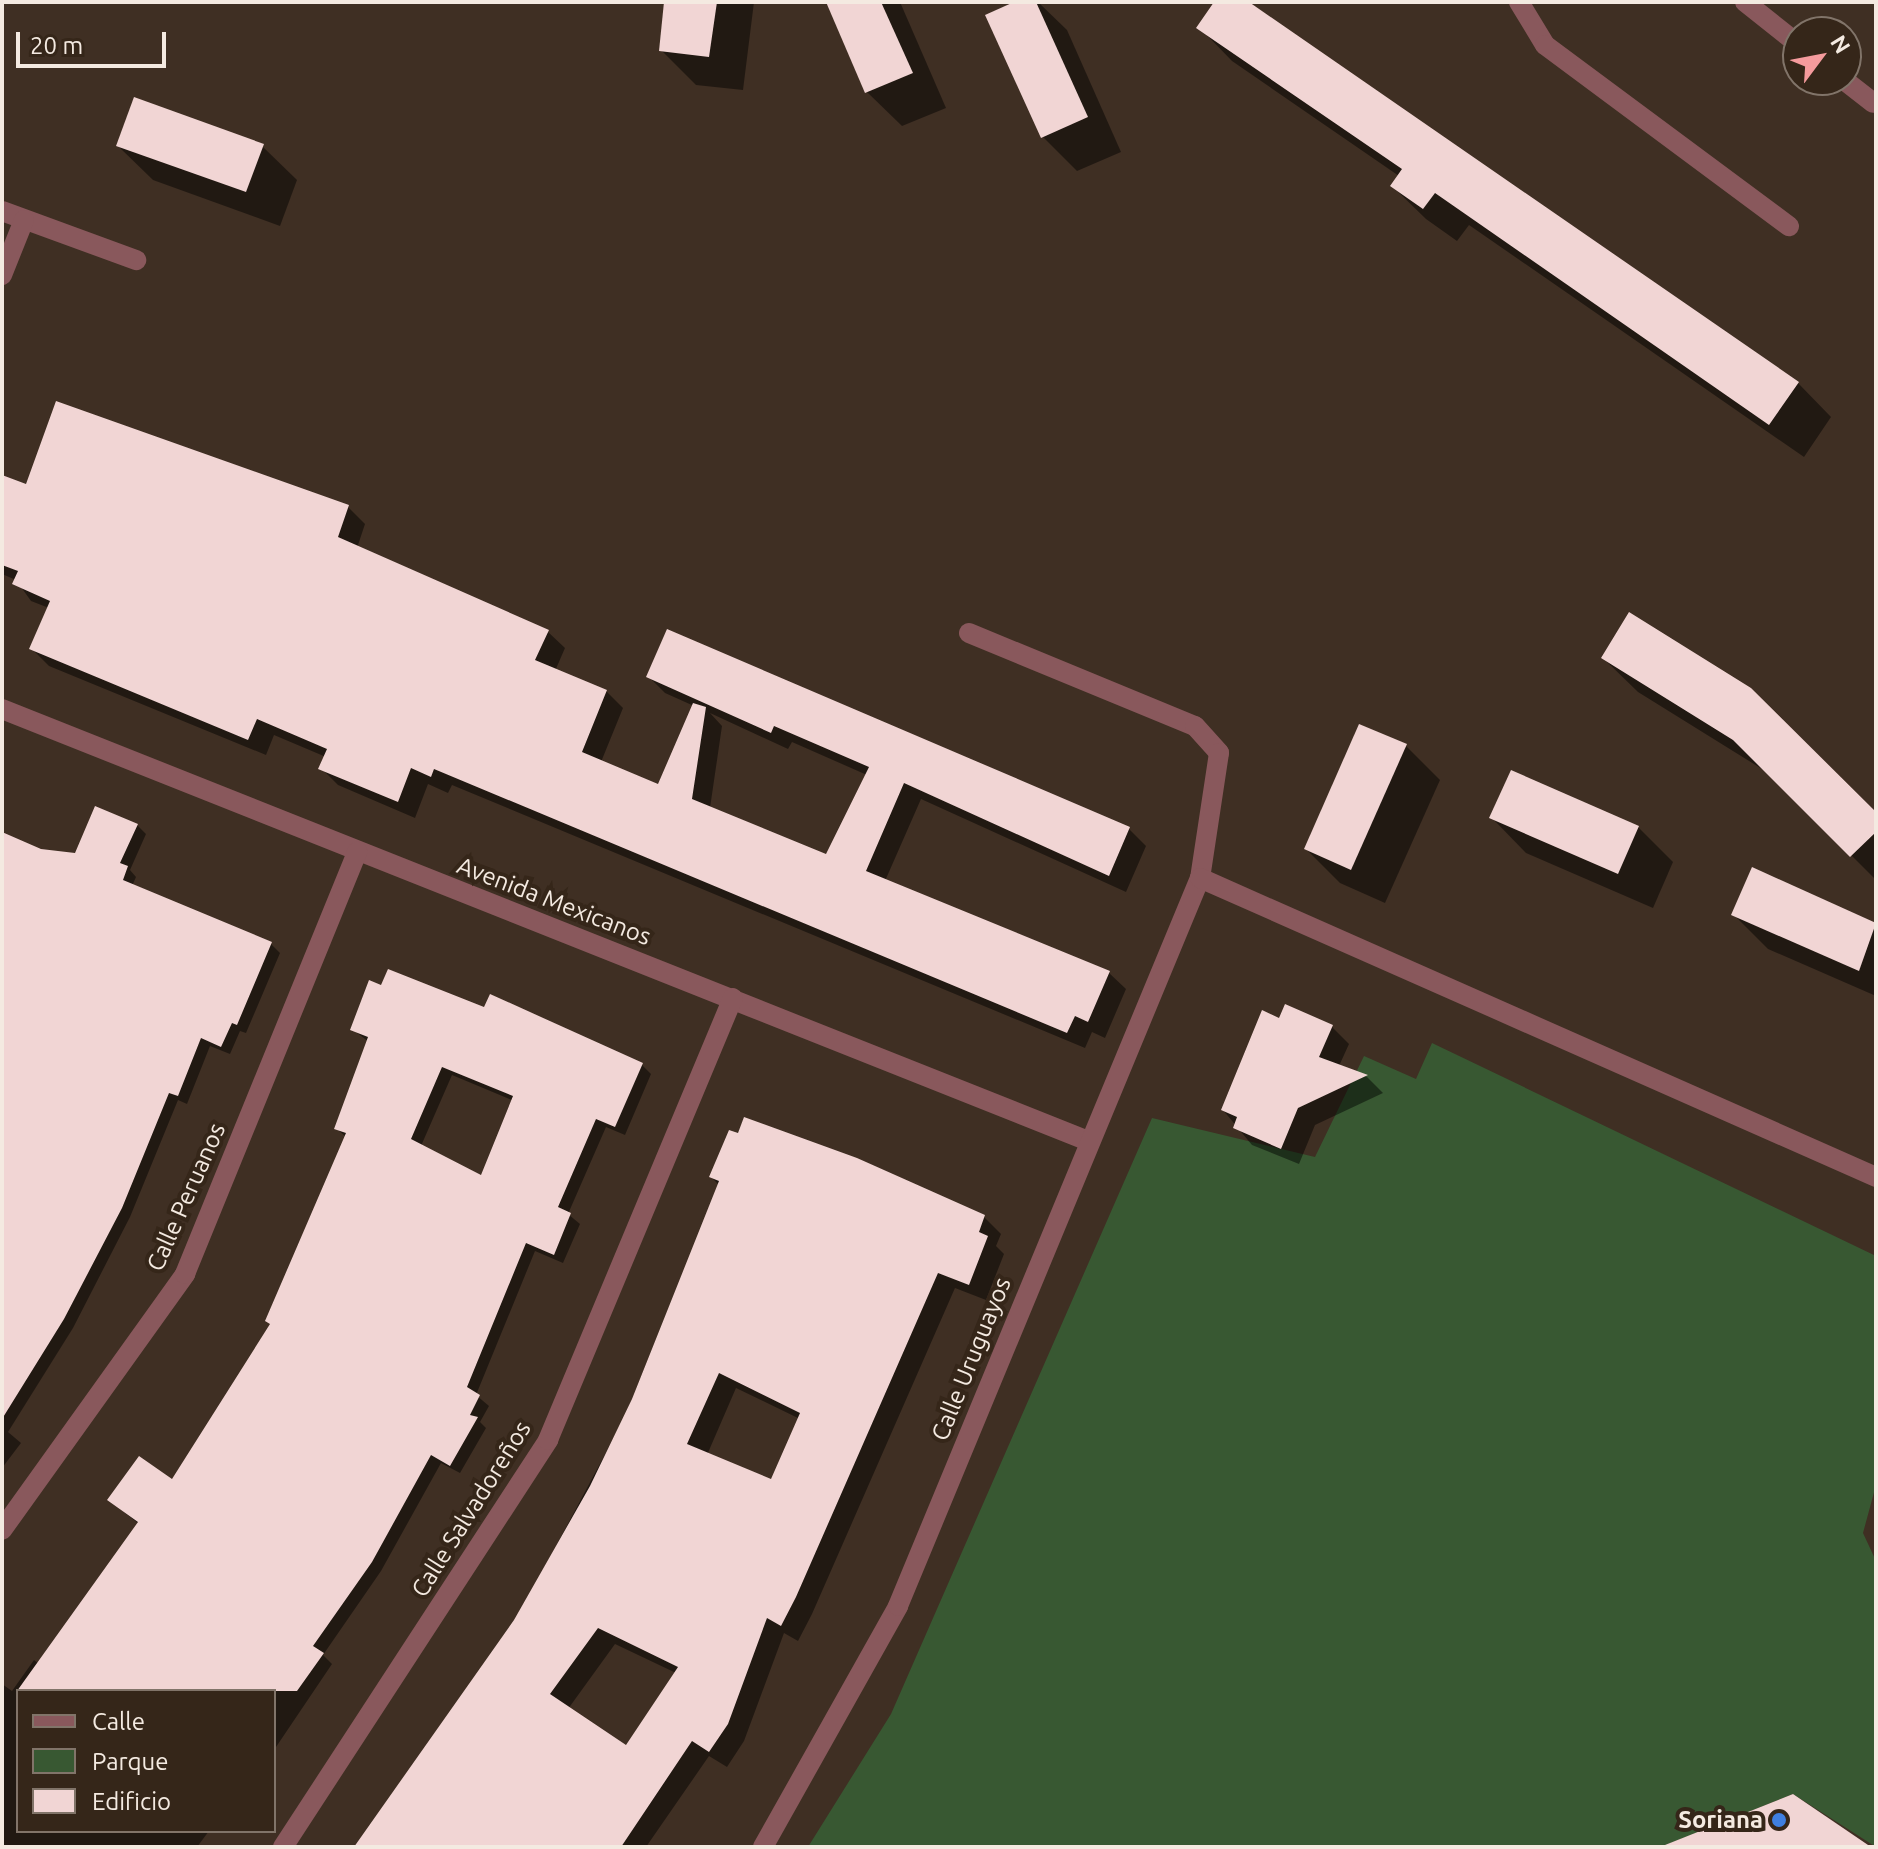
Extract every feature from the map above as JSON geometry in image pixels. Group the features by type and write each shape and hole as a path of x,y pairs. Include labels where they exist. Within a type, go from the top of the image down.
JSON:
{"street":[{"path":"1519,2 1545,45 1789,226"},
{"path":"1745,2 1782,31"},
{"path":"2,211 136,260"},
{"path":"2,275 24,220"},
{"path":"969,633 1195,726 1219,753 1200,878 1876,1177"},
{"name":"Avenida Mexicanos","path":"2,710 1088,1141"},
{"name":"Calle Peruanos","path":"2,1530 185,1274 357,852"},
{"name":"Calle Uruguayos","path":"763,1847 898,1606 1088,1141 1200,878"},
{"name":"Calle Salvadoreños","path":"283,1847 548,1440 733,998"}],"green space":[{"path":"1432,1043 1876,1256 1876,1485 1863,1533 1876,1561 1876,1847 1793,1794 1661,1847 808,1847 891,1714 1152,1118 1315,1157 1364,1056 1416,1079"}],"building":[{"path":"664,2 717,2 709,57 659,51"},
{"path":"826,2 881,2 913,73 865,93"},
{"path":"1014,2 1036,2 1088,117 1041,138 985,15"},
{"path":"1214,2 1249,2 1799,382 1769,425 1435,193 1423,209 1390,186 1402,169 1196,28"},
{"path":"134,97 264,144 246,192 116,146"},
{"path":"56,401 349,505 338,537 549,630 535,660 607,690 582,752 658,784 693,703 706,707 692,799 826,854 869,767 774,726 771,733 646,677 667,629 1130,827 1109,876 904,783 866,871 1110,971 1088,1022 1075,1016 1067,1033 434,769 431,777 411,768 398,802 318,769 327,749 257,719 248,740 29,649 50,601 12,584 18,571 2,565 2,475 26,484"},
{"path":"1629,612 1751,688 1876,812 1876,832 1850,857 1733,740 1601,658"},
{"path":"1359,724 1407,744 1351,870 1304,849"},
{"path":"1511,770 1639,826 1618,874 1489,818"},
{"path":"95,806 138,824 120,863 128,866 123,880 272,942 237,1025 232,1023 221,1047 201,1038 178,1096 169,1093 122,1208 64,1319 2,1419 2,832 41,849 75,853"},
{"path":"1752,867 1876,923 1859,971 1731,915"},
{"path":"388,969 484,1007 490,994 643,1063 615,1127 596,1119 558,1207 571,1213 554,1255 526,1243 467,1387 480,1395 470,1415 478,1417 450,1466 431,1455 372,1562 313,1646 324,1653 297,1691 18,1689 138,1522 107,1500 139,1456 172,1479 270,1324 265,1321 346,1133 334,1129 368,1037 350,1030 369,980 381,985","holes":["442,1067 513,1096 481,1175 411,1139"]},
{"path":"1285,1004 1333,1025 1319,1057 1368,1075 1298,1108 1281,1149 1233,1128 1237,1117 1221,1110 1262,1010 1279,1018"},
{"path":"744,1117 857,1158 985,1215 979,1232 988,1236 969,1285 938,1273 796,1597 781,1626 767,1618 728,1724 709,1752 692,1741 621,1847 354,1847 514,1620 590,1486 632,1399 719,1181 709,1177 729,1130 738,1133","holes":["719,1373 800,1413 771,1479 687,1444","598,1628 678,1667 626,1745 550,1694"]},
{"name":"Soriana","path":"1793,1794 1871,1847 1665,1845"}],"place":[{"name":"Soriana","path":"1779,1820"}]}
